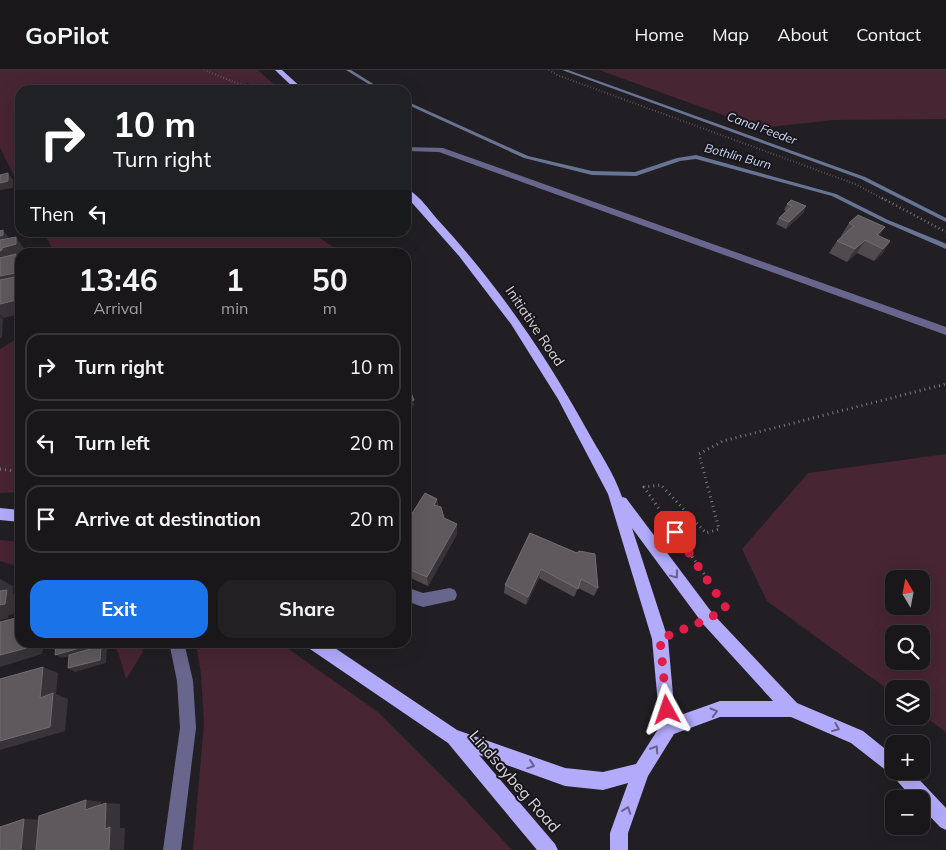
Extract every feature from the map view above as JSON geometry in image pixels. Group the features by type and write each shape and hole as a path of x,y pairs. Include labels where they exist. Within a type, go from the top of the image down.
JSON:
{"main road":[{"path":"278,70 294,85"},
{"name":"Initiative Road","path":"411,196 426,211 487,284 545,367 615,494 708,619 791,709"},
{"name":"Initiative Road","path":"615,494 660,639 668,728"},
{"path":"0,514 15,516"},
{"name":"Lindsaybeg Road","path":"321,648 452,737 565,777 603,781 641,770"},
{"path":"619,850 619,833 641,770 668,728 720,709 791,709 857,737 885,760"},
{"name":"Lindsaybeg Road","path":"452,737 549,850"},
{"path":"908,780 946,821"}],"street":[{"path":"411,149 440,150 946,331"},
{"path":"411,596 423,600 450,595"},
{"path":"172,850 188,728 185,681 177,648"}],"path":[{"path":"204,70 244,85"},
{"path":"549,70 566,79 855,184 946,232"},
{"path":"704,576 644,487 662,486 706,533 720,529 699,454 723,441 946,384"},
{"path":"0,469 15,471"}],"shaded area":[{"path":"0,70 258,70 274,85 252,85 245,82 248,85 15,85 15,177 0,148"},
{"path":"599,70 946,70 946,119 834,120 759,128"},
{"path":"46,237 318,237 335,248 52,248"},
{"path":"15,340 15,492 0,493 0,349"},
{"path":"946,454 946,732 930,720 930,680 885,680 885,687 767,601 742,549 808,473"},
{"path":"0,540 15,542 15,566 0,561"},
{"path":"116,648 141,648 143,652 126,679"},
{"path":"197,648 287,648 378,712 456,790 512,850 193,850 204,723 201,674"}],"building":[{"path":"8,173 8,181 0,183 0,175"},
{"path":"791,200 806,206 789,222 779,218 792,206 787,204"},
{"path":"858,215 885,227 877,235 890,241 883,249 865,240 855,249 837,241 854,226 849,223"},
{"path":"16,237 16,244 2,248 0,251 0,240"},
{"path":"15,254 15,273 0,276 0,258"},
{"path":"15,277 15,300 0,304 0,280"},
{"path":"425,493 437,499 434,505 441,507 444,518 457,524 427,577 411,570 411,515"},
{"path":"530,533 577,553 579,551 595,554 598,588 581,579 578,589 541,569 528,597 505,585"},
{"path":"7,590 5,604 0,605 0,591"},
{"path":"15,618 15,648 27,648 0,655 0,622"},
{"path":"56,648 80,648 55,655"},
{"path":"101,648 100,660 68,668 69,655"},
{"path":"43,667 40,698 53,693 50,727 0,741 0,679"},
{"path":"86,800 85,810 106,803 105,829 110,827 109,850 36,850 39,816"},
{"path":"24,819 21,850 0,850 0,827"}],"waterway":[{"name":"Bothlin Burn","path":"348,70 373,85"},
{"name":"Canal Feeder","path":"564,70 863,178 946,220"},
{"name":"Bothlin Burn","path":"411,104 526,157 592,173 636,174 679,159 696,157 834,195 886,221 946,247"}],"route":[{"path":"667,710 660,639 708,619 726,608 675,532"}]}
